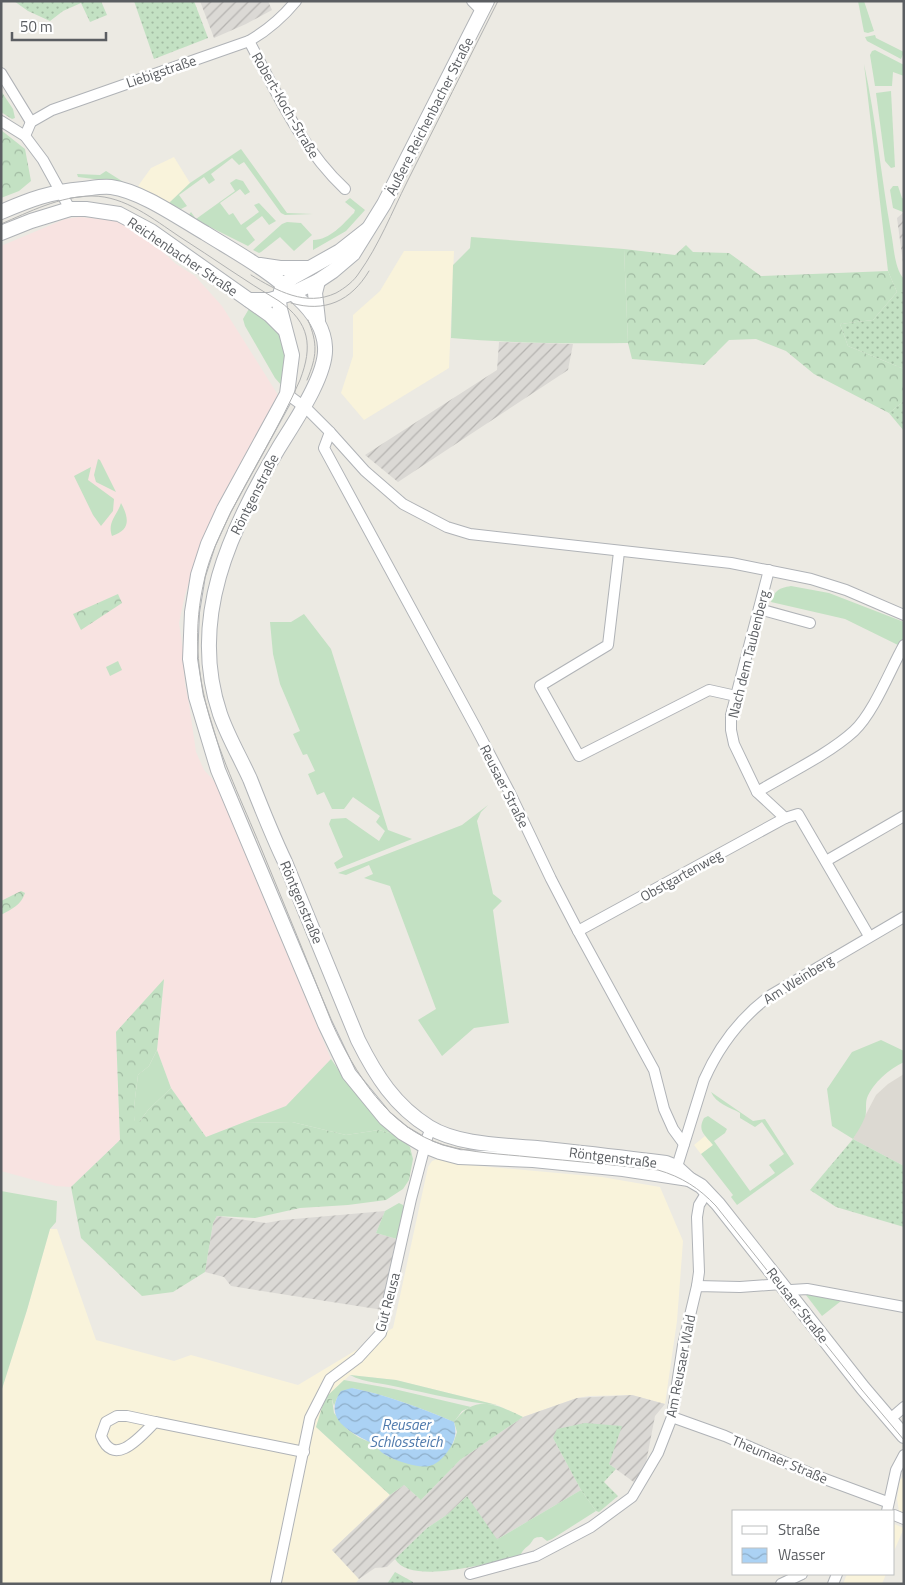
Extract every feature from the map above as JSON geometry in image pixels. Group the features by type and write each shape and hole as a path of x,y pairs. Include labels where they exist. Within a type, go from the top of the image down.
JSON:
{"street":[{"name":"Liebigstraße","path":"31,122 52,110 249,41 268,30 284,16 296,1"},
{"name":"Äußere Reichenbacher Straße","path":"249,300 279,299 289,289 318,281 353,254 384,204 480,4"},
{"name":"Robert-Koch-Straße","path":"249,41 275,90 314,155 345,189"},
{"path":"1,73 31,122 25,136"},
{"path":"1,121 25,136 43,160 70,210"},
{"name":"Reichenbacher Straße","path":"1,212 43,195 111,187 128,191 168,211 254,264"},
{"name":"Reichenbacher Straße","path":"1,233 31,221 70,210 100,210 120,214 157,235 249,300"},
{"name":"Äußere Reichenbacher Straße","path":"289,289 292,278 340,251 368,229"},
{"path":"254,264 280,268 312,268"},
{"name":"Röntgenstraße","path":"254,264 289,289 318,321 323,335 324,358 318,378 260,480 233,534 222,561 211,608 209,638 211,674 219,712 228,735 249,778 365,1054 377,1075 398,1104 431,1128 476,1142 666,1163 675,1172 688,1178"},
{"path":"318,281 315,293 318,321"},
{"name":"Röntgenstraße","path":"279,299 284,330 292,354 287,394 224,510 208,544 198,575 192,612 190,659 196,697 218,770 325,1024 349,1074 385,1118 403,1133 425,1146 459,1157 533,1160 675,1172"},
{"name":"Röntgenstraße","path":"249,300 270,315 284,330"},
{"path":"287,394 330,432 365,471 403,504 447,527 470,534 730,563 769,570 811,579 846,590 904,615"},
{"name":"Reusaer Straße","path":"330,432 324,448 492,760 578,931 654,1070 664,1109 673,1129 684,1144"},
{"path":"619,552 608,645 540,686 579,756 709,690 736,696"},
{"name":"Nach dem Taubenberg","path":"769,570 731,715 732,737 741,761 757,792 785,818 798,814 869,936"},
{"path":"759,608 810,622"},
{"path":"757,792 837,744 855,730 870,710 904,645"},
{"path":"826,861 904,816"},
{"name":"Obstgartenweg","path":"578,931 785,818"},
{"name":"Am Weinberg","path":"675,1172 704,1080 723,1043 747,1016 757,1005 771,995 904,917"},
{"name":"Gut Reusa","path":"276,1582 310,1418 330,1378 358,1358 381,1333 425,1146 431,1128"},
{"name":"Reusaer Straße","path":"688,1178 707,1192 889,1420 904,1436"},
{"name":"Am Reusaer Wald","path":"470,1574 536,1556 591,1527 632,1497 658,1453 672,1417 683,1345 699,1272 697,1217 699,1206 707,1192"},
{"path":"697,1286 807,1289 904,1307"},
{"path":"889,1420 904,1407"},
{"path":"155,1422 136,1442 122,1450 109,1448 101,1436 106,1422 117,1416 127,1416 304,1452"},
{"name":"Theumaer Straße","path":"672,1417 725,1436 887,1507"},
{"path":"887,1507 896,1470 904,1455"},
{"path":"781,1584 800,1575"}],"shaded area":[{"path":"200,1 268,1 272,10 214,38"},
{"path":"174,157 190,183 169,203 138,186 151,168"},
{"path":"904,212 904,270 897,218"},
{"path":"79,217 113,220 133,228 150,240 176,264 195,276 222,306 278,395 218,504 200,547 185,595 179,623 185,684 196,752 204,770 215,782 331,1059 286,1106 206,1137 171,1088 157,1050 164,980 116,1032 120,1140 71,1187 56,1186 1,1171 1,246 65,219"},
{"path":"404,251 454,251 449,368 364,420 341,393 353,356 353,315 380,291"},
{"path":"499,342 573,344 568,370 398,482 365,455 497,370"},
{"path":"904,1074 904,1166 853,1139 876,1095 888,1084"},
{"path":"705,1136 713,1145 701,1154 694,1145"},
{"path":"437,1159 479,1166 602,1177 660,1187 683,1241 677,1321 665,1404 632,1395 589,1396 577,1398 523,1417 497,1405 396,1380 350,1375 325,1398 316,1427 390,1495 332,1550 359,1579 355,1584 1,1584 1,1392 50,1229 57,1229 96,1340 174,1361 191,1355 298,1385 393,1328 428,1167 432,1161"},
{"path":"385,1211 376,1233 397,1239 383,1310 231,1286 224,1277 205,1272 213,1223 217,1216 266,1223"},
{"path":"632,1395 665,1404 655,1416 645,1468 635,1483 609,1464 553,1438 581,1490 496,1540 467,1496 448,1514 427,1528 387,1567 375,1568 359,1579 332,1550 390,1495 404,1485 421,1500 460,1460 523,1417 577,1398"},
{"path":"904,1476 904,1515 899,1511 897,1499 900,1480"},
{"path":"895,1524 904,1528 895,1549"},
{"path":"847,1575 886,1575 882,1584 843,1584"}],"green space":[{"path":"14,1 101,1 107,15 90,22 81,3 63,11 50,21 28,11"},
{"path":"134,1 194,1 208,38 154,59"},
{"path":"858,1 864,1 874,31 864,32"},
{"path":"875,35 876,38 904,52 901,59 867,41 865,37"},
{"path":"875,50 904,65 904,76 893,72 892,86 875,86 870,55"},
{"path":"864,64 895,257 898,269 904,279 904,292 897,292 888,271"},
{"path":"1,91 13,109 15,118 12,119 1,112"},
{"path":"891,91 895,167 891,168 885,161 876,93"},
{"path":"1,130 25,149 31,181 19,191 1,198"},
{"path":"241,149 287,213 313,214 285,215 281,213 244,162 239,165 232,158 211,174 215,180 209,184 204,177 179,195 187,206 181,209 169,203 190,183"},
{"path":"106,171 125,183 78,177 77,174 100,175"},
{"path":"236,179 243,181 250,192 245,195 240,189 220,203 229,215 233,213 241,225 259,212 254,205 259,203 276,221 269,225 262,216 246,228 255,240 248,246 188,216 191,212 196,219 235,191 230,183"},
{"path":"893,186 898,186 904,199 903,212 893,208 890,190"},
{"path":"350,198 365,210 346,231 313,250 313,240 331,234 354,213 355,210 345,202"},
{"path":"287,222 301,223 312,235 294,251 280,237 259,253 253,250 282,224"},
{"path":"471,237 624,249 628,343 539,343 451,338 453,265 470,248"},
{"path":"686,245 693,252 729,253 761,276 888,271 897,292 873,320 840,324 848,346 904,369 904,401 889,413 814,374 786,351 756,339 729,340 704,365 632,359 628,343 624,249 675,255"},
{"path":"897,292 904,292 904,369 848,346 840,324 873,320"},
{"path":"250,307 272,324 281,339 284,354 282,386 275,378 245,326 243,319"},
{"path":"904,401 904,431 889,413"},
{"path":"98,459 116,492 96,482 94,475"},
{"path":"91,467 88,480 114,499 113,511 101,526 93,515 74,476"},
{"path":"121,503 126,514 127,523 123,530 112,536 112,523"},
{"path":"791,586 829,593 904,622 904,639 900,646 845,619 771,602 778,590"},
{"path":"118,594 122,603 81,630 73,614"},
{"path":"304,614 331,649 388,830 412,839 337,869 334,863 343,857 329,824 331,819 346,818 379,841 385,831 376,822 380,816 353,797 344,809 332,809 324,792 317,795 308,774 315,771 307,754 303,755 293,734 300,731 280,684 273,654 270,622 291,622"},
{"path":"118,661 122,670 110,676 106,667"},
{"path":"488,805 481,812 477,821 493,894 502,901 493,910 509,1023 474,1028 442,1056 418,1020 436,1009 390,886 364,878 373,874 369,865 346,875 338,873 462,825"},
{"path":"21,891 25,893 21,901 1,915 1,901"},
{"path":"164,979 157,1050 149,1066 138,1075 134,1106 135,1121 140,1121 148,1110 171,1088 206,1137 242,1123 292,1122 346,1135 379,1130 400,1136 410,1147 413,1159 409,1180 403,1189 386,1200 300,1208 255,1218 217,1216 213,1223 205,1272 173,1292 142,1296 81,1238 71,1187 120,1140 116,1032"},
{"path":"881,1040 904,1051 904,1062 893,1068 873,1087 867,1098 865,1117 853,1139 832,1126 827,1089 852,1052"},
{"path":"157,1050 171,1088 148,1110 139,1122 135,1121 134,1106 138,1075 149,1066"},
{"path":"331,1059 354,1091 371,1110 400,1136 379,1130 346,1135 292,1122 242,1123 286,1106"},
{"path":"711,1092 753,1121 765,1119 794,1164 737,1205 731,1197 733,1195 701,1154 713,1145 702,1130 701,1126 704,1118 708,1116 727,1129 725,1133 714,1141 750,1191 775,1173 769,1165 784,1154 762,1122 755,1127 740,1118 740,1113 716,1100"},
{"path":"853,1139 904,1166 904,1227 836,1207 810,1190"},
{"path":"1,1191 57,1201 56,1222 50,1229 1,1392"},
{"path":"399,1203 404,1207 397,1239 376,1233 385,1211"},
{"path":"809,1293 841,1301 822,1316 806,1295"},
{"path":"350,1375 396,1380 497,1405 459,1400 362,1380"},
{"path":"344,1380 394,1389 471,1407 462,1411 454,1422 404,1402 352,1388 337,1398 334,1406 332,1399 325,1398"},
{"path":"325,1398 332,1399 334,1413 347,1429 358,1437 374,1444 384,1454 396,1460 453,1444 457,1432 454,1422 470,1407 478,1404 495,1405 523,1417 460,1460 421,1500 404,1485 390,1495 316,1427"},
{"path":"585,1423 622,1426 609,1464 616,1469 604,1482 618,1496 599,1512 596,1511 581,1490 553,1438 557,1429"},
{"path":"581,1490 596,1511 552,1539 547,1541 542,1537 535,1538 520,1556 510,1558 496,1540"},
{"path":"467,1496 510,1558 467,1568 431,1572 416,1571 403,1567 395,1559 427,1528 448,1514"},
{"path":"395,1572 413,1582 413,1584 387,1584"}],"water":[{"name":"Reusaer Schlossteich","path":"352,1388 404,1402 454,1422 454,1441 439,1461 424,1467 397,1460 382,1453 372,1443 348,1429 337,1417 336,1401 341,1391"}],"tram line":[{"path":"251,275 271,287 303,298 325,297 336,293 355,279 379,240 498,1"},
{"path":"1,224 68,199 92,196 116,200 149,216 279,301 289,309 303,327 306,336 307,356 300,380 230,514 210,561 205,577 199,614 198,650 202,684 209,717 220,749 332,1023 363,1079 390,1112 406,1126 424,1137 444,1145 487,1153 658,1170 690,1184 716,1206 904,1440"},
{"path":"291,303 315,306 336,302 354,290 369,271"},
{"path":"307,380 313,364 315,350 315,343 308,320"}]}
